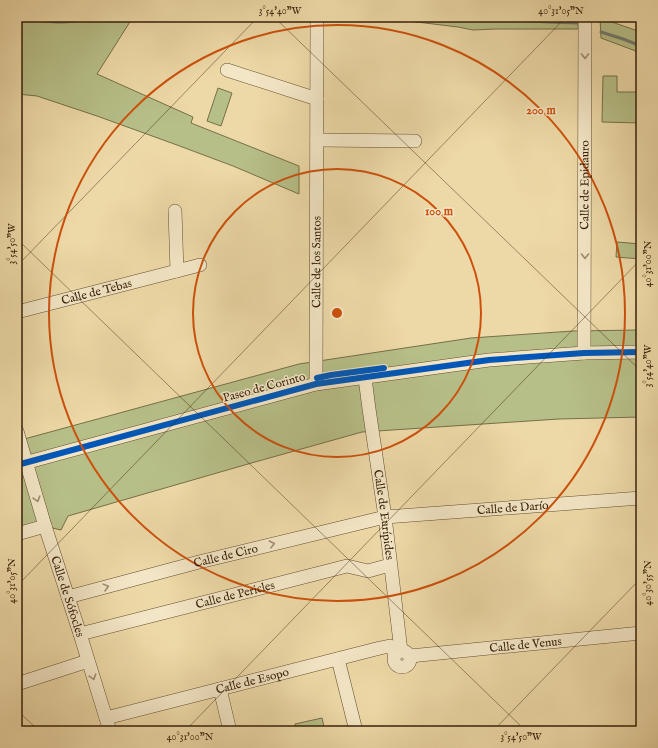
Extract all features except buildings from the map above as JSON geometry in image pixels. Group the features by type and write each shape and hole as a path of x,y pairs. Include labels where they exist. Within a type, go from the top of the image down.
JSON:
{"street":[{"name":"Calle de los Santos","path":"316,384 317,17"},
{"name":"Calle de Epidauro","path":"584,353 585,17"},
{"path":"227,70 317,99"},
{"path":"317,140 415,141"},
{"path":"175,210 176,271"},
{"name":"Calle de Tebas","path":"17,312 200,265"},
{"name":"Paseo de Corinto","path":"21,463 316,384 489,360 584,353 641,352"},
{"name":"Calle de Eurípides","path":"365,378 402,654"},
{"name":"Calle de Sófocles","path":"17,431 21,463 68,596 110,731"},
{"name":"Calle de Darío","path":"384,517 641,498"},
{"name":"Calle de Ciro","path":"68,596 199,562 384,517"},
{"path":"17,534 44,526"},
{"name":"Calle de Pericles","path":"80,634 347,566 368,571 390,565"},
{"name":"Calle de Venus","path":"402,654 641,633"},
{"name":"Calle de Esopo","path":"106,718 380,648 390,646 402,654"},
{"path":"338,659 356,731"},
{"path":"17,684 88,661"},
{"path":"220,689 230,731"}],"green space":[{"path":"17,17 133,17 97,74 193,117 191,123 299,166 299,194 233,166 97,116 37,96 17,94"},
{"path":"375,17 578,17 578,29 473,30"},
{"path":"600,18 641,32 641,53 601,38"},
{"path":"603,76 617,76 617,92 641,92 641,123 602,122"},
{"path":"218,88 232,93 221,126 207,121"},
{"path":"617,242 641,244 641,259 616,257"},
{"path":"641,330 641,417 559,419 362,432 68,516 61,530 35,524 17,529 17,441 299,364 471,338 573,331"},
{"path":"322,718 325,731 296,731 295,724"}],"waterway":[{"path":"23,17 56,22 81,20 89,17"},
{"path":"455,17 578,23"},
{"path":"601,32 641,46"}],"cycle path":[{"path":"17,465 316,384 489,360 584,353 641,352"},
{"path":"317,378 384,368"}]}
